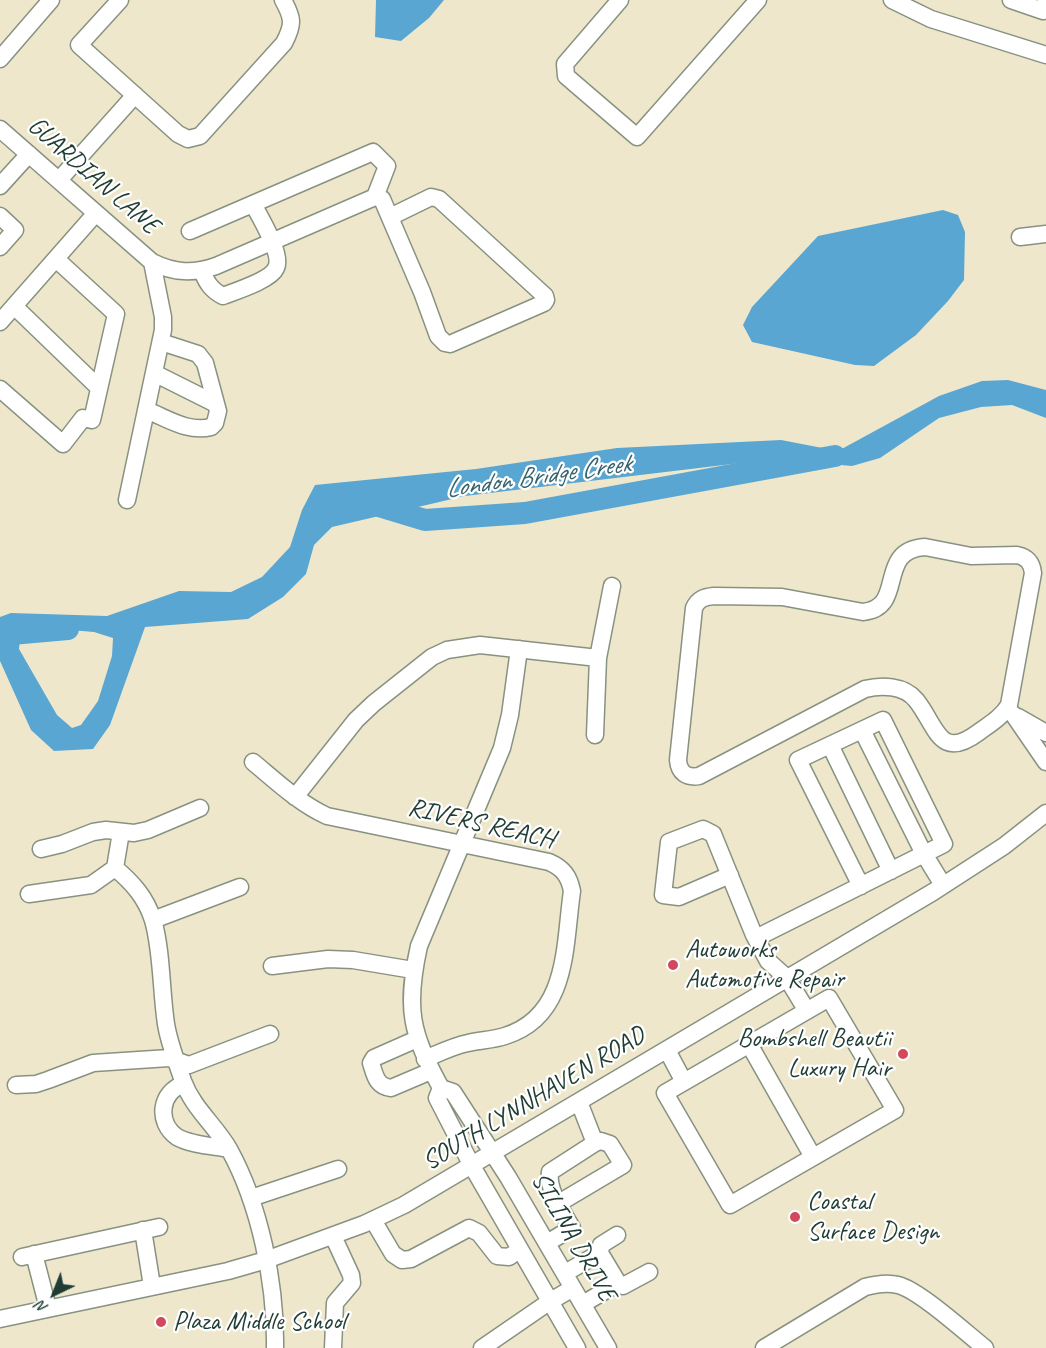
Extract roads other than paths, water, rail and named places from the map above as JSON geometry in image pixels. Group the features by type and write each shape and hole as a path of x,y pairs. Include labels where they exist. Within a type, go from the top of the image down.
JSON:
{"street":[{"path":"0,59 51,0"},
{"path":"120,0 79,45 178,134 188,139 200,136 284,43 292,28 290,13 283,0"},
{"path":"620,0 565,64 566,76 637,137 758,0"},
{"path":"892,0 932,19 1046,55"},
{"path":"1011,0 1043,11 1046,0"},
{"path":"59,180 135,95"},
{"name":"GUARDIAN LANE","path":"0,129 152,262"},
{"path":"190,231 372,152 387,166 369,199"},
{"path":"0,186 29,154"},
{"path":"152,262 176,271 202,271 369,199 382,199 422,292 438,336 445,343 450,344 544,303 546,300 545,296 439,198 431,197 390,217"},
{"path":"202,271 208,285 223,296 272,274 277,267 278,258 253,204"},
{"path":"0,322 96,213"},
{"path":"0,216 15,230 0,247"},
{"path":"1020,237 1046,234"},
{"path":"0,389 63,444 83,418 92,420 116,314 56,259"},
{"path":"127,501 161,342 163,317 152,262"},
{"path":"14,306 99,388"},
{"path":"146,410 190,429 211,427 215,423 218,411 206,363 198,354 161,342"},
{"path":"154,373 216,404"},
{"path":"1010,712 967,741 952,744 938,736 916,700 910,695 888,687 876,686 865,689 699,776 687,776 678,764 693,620 697,603 706,597 714,596 782,597 863,612 872,611 885,602 899,558 907,551 925,547 971,556 1017,555 1029,561 1033,573 1009,705 1010,712 1046,762"},
{"path":"595,735 598,658 612,586"},
{"path":"295,797 356,720 432,657 447,650 480,645 598,658"},
{"path":"441,1088 417,1038 411,1007 413,970 427,923 502,748 510,715 519,649"},
{"path":"1010,712 1046,733"},
{"path":"756,938 861,886 891,871 944,844 883,720 798,760 861,886"},
{"path":"862,730 924,854 943,885"},
{"path":"830,745 891,871"},
{"name":"RIVERS REACH","path":"253,762 311,809 327,816 549,862 565,872 572,891 560,980 553,999 543,1012 518,1031 503,1037 467,1043 445,1050 428,1065 390,1088 384,1087 378,1082 371,1063 374,1058 417,1038"},
{"path":"40,849 62,844 93,832 142,831 200,808"},
{"name":"SOUTH LYNNHAVEN ROAD","path":"0,1319 228,1271 266,1260 373,1220 472,1166 943,885 1004,846 1046,813"},
{"path":"730,875 679,897 663,895 669,843 703,829 713,834 730,875 756,938 768,961 787,978 807,1011"},
{"path":"29,894 91,885 115,868 121,832"},
{"path":"115,868 140,892 153,920 166,1027 184,1084 195,1105 229,1149 251,1198 261,1233 274,1306 274,1348"},
{"path":"153,920 240,887"},
{"path":"272,966 328,959 353,960 413,970"},
{"path":"829,998 895,1110 730,1205 665,1093 807,1011 829,998"},
{"path":"16,1085 36,1084 93,1063 169,1058 189,1065 270,1034"},
{"path":"749,1044 813,1157"},
{"path":"667,1050 684,1082"},
{"path":"184,1084 176,1087 165,1100 163,1108 170,1129 184,1140 229,1149"},
{"name":"SILINA DRIVE","path":"577,1348 472,1166 438,1098 441,1088 453,1092 547,1243 608,1348"},
{"path":"579,1102 595,1143"},
{"path":"547,1243 572,1228 559,1203 549,1180 550,1172 595,1143 601,1141 610,1144 623,1165 559,1203"},
{"path":"251,1198 338,1169"},
{"path":"373,1220 393,1254 402,1260 411,1259 469,1228 479,1233 496,1256 509,1257 519,1250"},
{"path":"48,1308 28,1255 151,1229 152,1286"},
{"path":"617,1235 601,1245 600,1253 618,1283 623,1286 649,1272"},
{"path":"333,1236 351,1275 352,1283 335,1303 333,1348"},
{"path":"565,1273 600,1253"},
{"path":"583,1304 618,1283"},
{"path":"774,1346 866,1287 889,1283 909,1290 986,1348"},
{"path":"482,1348 573,1288"}],"water":[{"path":"376,0 444,0 429,18 401,41 375,37"},
{"path":"943,210 958,215 965,232 964,280 916,335 874,366 855,365 752,342 743,325 752,307 818,236"},
{"path":"1008,380 1046,390 1046,418 1012,405 981,407 939,418 880,458 852,466 774,459 465,496 332,527 314,545 306,574 283,597 248,619 145,627 110,725 93,749 54,751 31,730 0,661 0,617 11,613 107,616 179,591 231,592 262,577 290,547 302,510 315,485 476,469 617,448 781,440 838,451 939,396 982,381","holes":["70,630 94,632 113,638 112,656 98,701 81,725 72,728 57,715 19,649 20,639 28,632"]}],"waterway":[{"name":"London Bridge Creek","path":"369,503 425,520 525,513 835,456"},
{"name":"London Bridge Creek","path":"0,635 68,629"}],"place":[{"name":"Autoworks Automotive Repair","path":"673,965"},
{"name":"Bombshell Beautii Luxury Hair","path":"903,1054"},
{"name":"Coastal Surface Design","path":"795,1217"},
{"name":"Plaza Middle School","path":"161,1322"}]}
